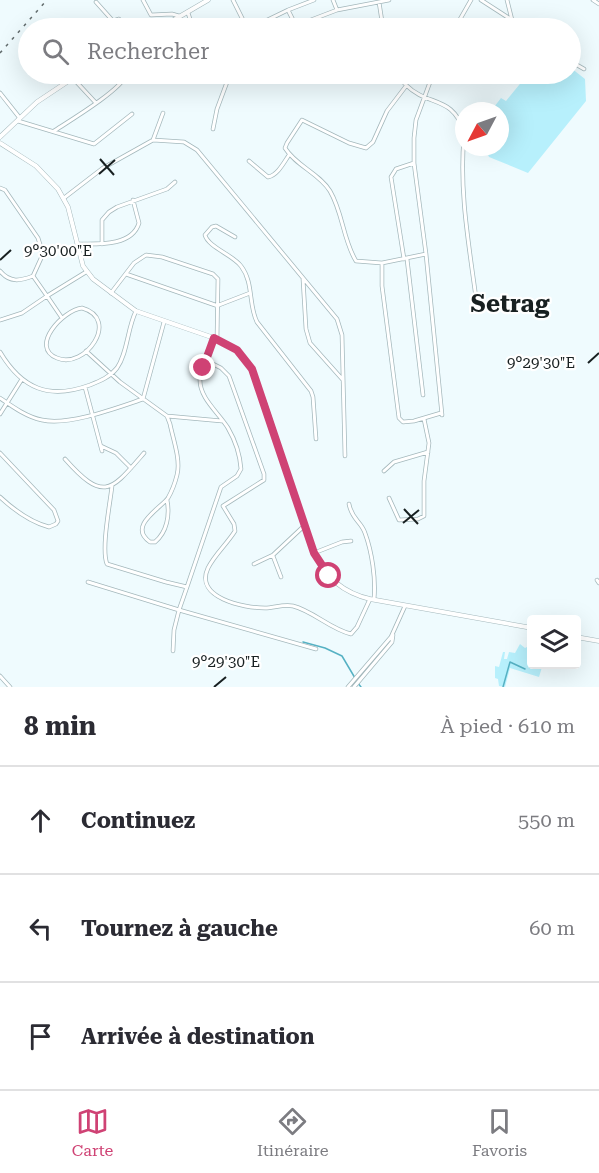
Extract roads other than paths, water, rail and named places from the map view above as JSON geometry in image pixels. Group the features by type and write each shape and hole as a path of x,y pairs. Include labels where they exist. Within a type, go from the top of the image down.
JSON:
{"street":[{"path":"143,0 151,15 172,14 181,17 205,1"},
{"path":"233,0 243,18"},
{"path":"271,18 314,0"},
{"path":"333,0 337,10"},
{"path":"316,18 337,10 389,0"},
{"path":"461,18 471,0"},
{"path":"481,0 509,18"},
{"path":"507,0 512,18"},
{"path":"593,0 599,4"},
{"path":"96,2 110,18"},
{"path":"379,2 381,18"},
{"path":"288,10 292,18"},
{"path":"188,13 190,18"},
{"path":"0,137 60,84"},
{"path":"79,84 96,103"},
{"path":"54,132 120,84"},
{"path":"213,129 217,109 226,84"},
{"path":"382,262 382,286 398,415 403,422 441,414 426,254 414,163 414,129 429,84"},
{"path":"426,254 382,262 363,263 355,260 341,217 328,189 312,172 289,155 285,146 302,120 348,143 366,148 373,142 387,111 406,86 455,112"},
{"path":"0,93 18,119 94,144 132,114"},
{"path":"153,140 163,113"},
{"path":"64,198 103,168 153,140 184,142 197,150 339,323 342,335 345,456"},
{"path":"0,143 36,166 51,180 64,198 86,272 136,311 215,339 237,350 252,369 314,553 324,570 336,583 356,595 372,599 527,627"},
{"path":"249,161 271,177 289,155"},
{"path":"462,156 466,228 476,298"},
{"path":"414,163 396,169 391,177 406,259 423,395"},
{"path":"102,244 101,224 104,216 133,200 167,189 175,182"},
{"path":"0,188 5,190 39,238 43,249 43,258 33,276 16,281 4,277 0,272"},
{"path":"77,244 111,244 138,228 139,220 133,200"},
{"path":"235,237 216,225 205,235 207,241 238,262 246,274 252,310 257,322 312,393 316,439"},
{"path":"111,293 139,258 150,254 216,276 218,305 215,339 200,378 210,405 222,421 240,456 241,469 237,476 221,487 179,610 174,630 173,651"},
{"path":"0,320 22,313 86,272"},
{"path":"126,274 218,305 250,293"},
{"path":"33,276 62,318"},
{"path":"303,279 308,340 314,350 343,380"},
{"path":"82,308 97,319 99,324 98,336 92,347 66,361 48,353 45,347 45,342 62,318 75,309 82,308"},
{"path":"0,352 22,379 34,387 49,392 85,387 111,375 122,358 136,311"},
{"path":"143,399 164,322"},
{"path":"86,351 111,375 167,416 222,421"},
{"path":"205,360 221,368 229,376 264,474 264,480 223,506 234,524 235,531 209,566 205,578 207,587 219,597 252,606 263,608 293,606 351,634 372,599 376,582 365,530 351,516 349,504"},
{"path":"0,414 22,379"},
{"path":"85,387 102,451"},
{"path":"0,398 32,417 44,421 70,420 143,399"},
{"path":"167,416 178,469 167,500 168,510 164,533 155,542 150,542 143,534 146,520 167,500"},
{"path":"389,498 399,520 418,519 424,516 428,435 424,419"},
{"path":"101,446 116,453 131,468"},
{"path":"384,471 394,462 428,452"},
{"path":"0,453 54,510 58,521 49,527 39,524 15,510 0,497"},
{"path":"66,459 80,476 101,487 112,486 144,453"},
{"path":"112,486 106,543 105,560 107,564 187,587"},
{"path":"254,564 273,555 305,525"},
{"path":"314,553 342,542 351,541"},
{"path":"273,555 281,577"},
{"path":"88,582 316,649"},
{"path":"348,687 393,633 406,604"},
{"path":"581,637 599,640"},
{"path":"0,676 10,687"},
{"path":"354,687 356,680"}],"waterway":[{"path":"303,642 342,656 355,678"},
{"path":"503,687 510,662 525,669"},
{"path":"357,682 361,687"}],"railway":[{"path":"31,18 47,0"},
{"path":"0,53 18,33"}],"district":[{"name":"Setrag","path":"510,304"}]}
